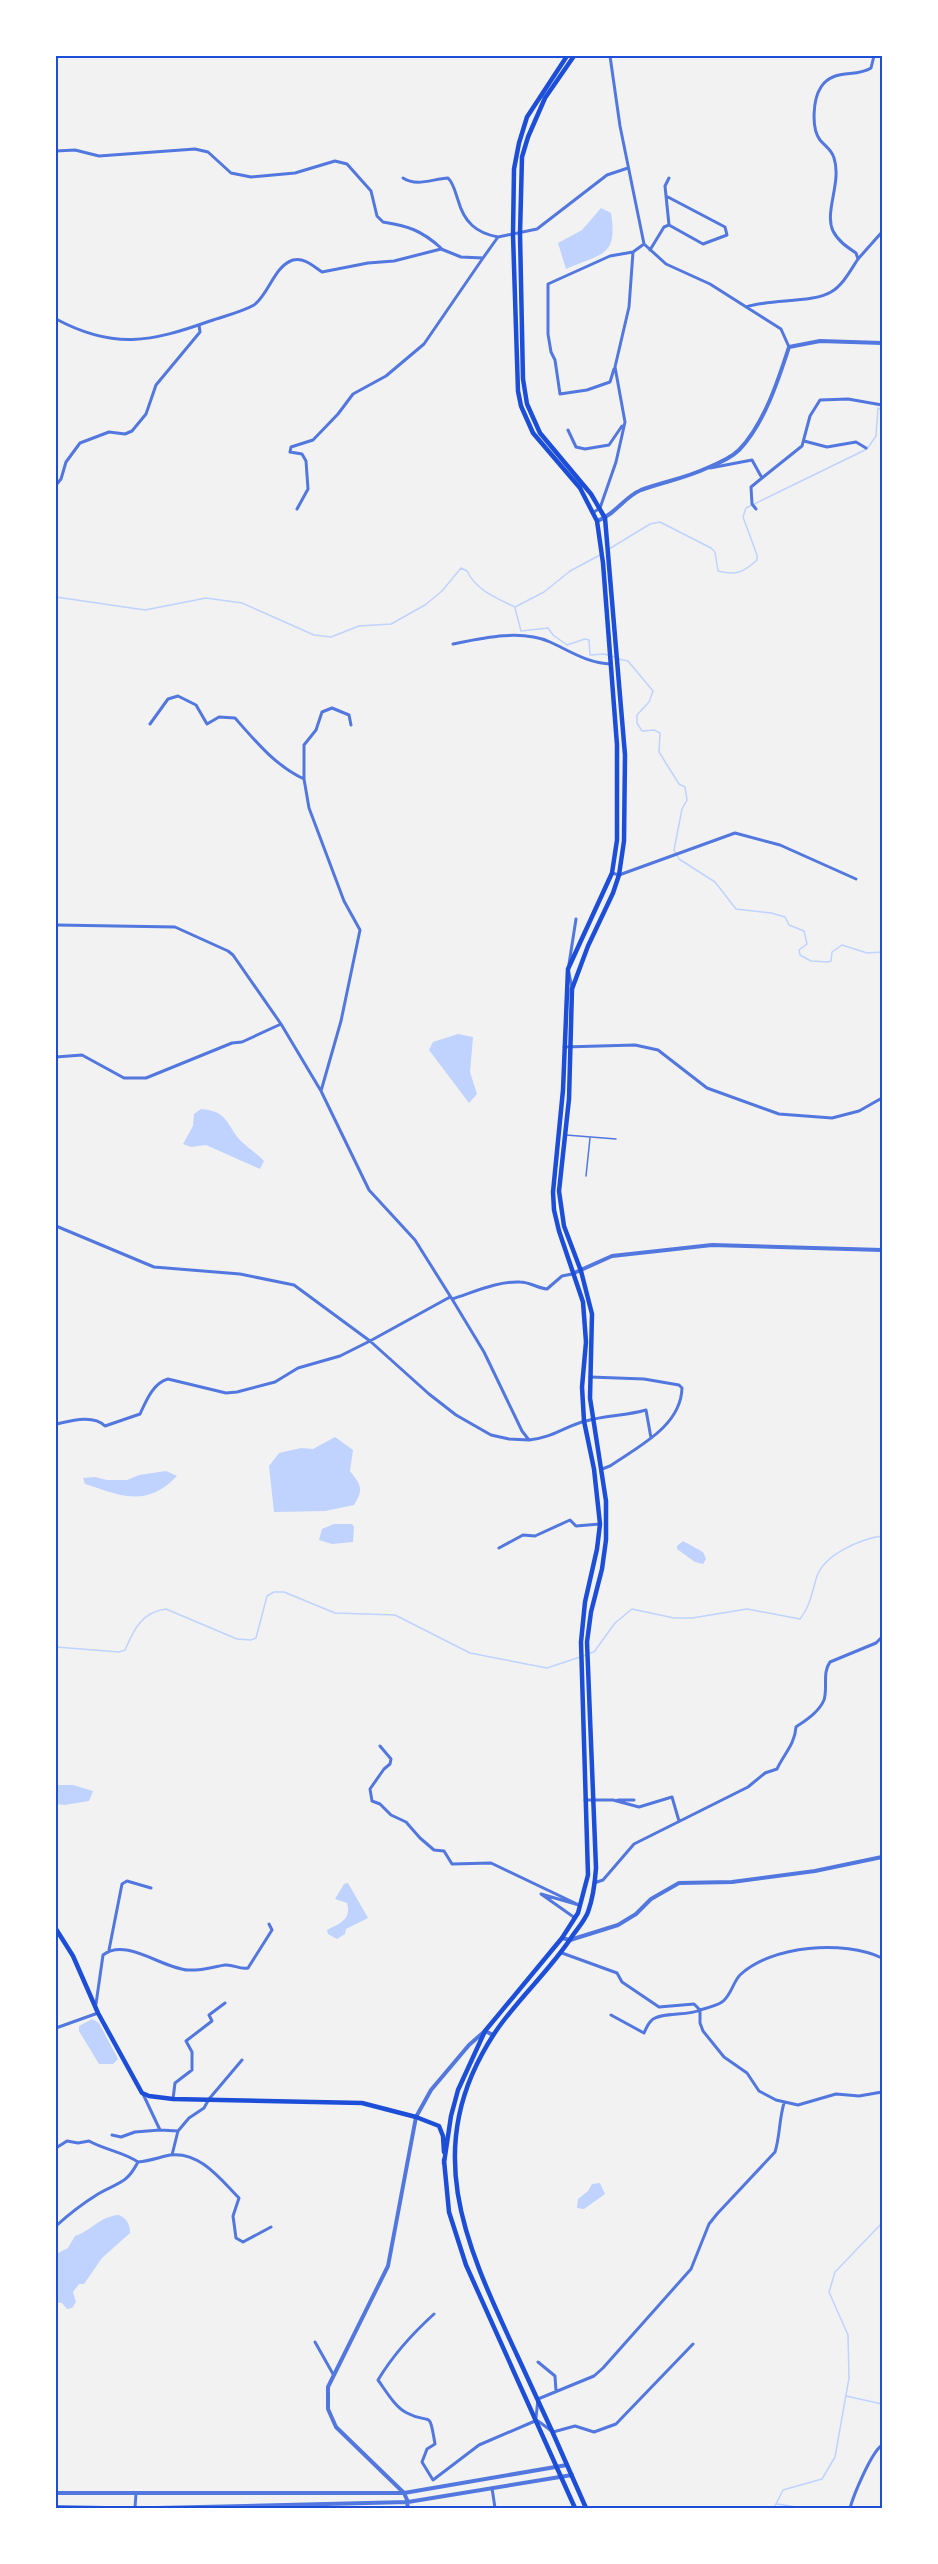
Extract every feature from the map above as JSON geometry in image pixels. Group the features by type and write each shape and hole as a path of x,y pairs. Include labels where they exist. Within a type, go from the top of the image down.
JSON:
{"main road":[{"path":"567,56 527,117 519,143 514,169 513,235 515,356 521,406 532,434 580,488 597,521 614,652 618,663 626,784 624,842 619,875 572,989 571,1047 559,1191 564,1226 581,1271 592,1314 590,1377 593,1419 602,1469 607,1525 602,1569 584,1642"},
{"path":"444,2163 451,2116 458,2090 485,2031 562,1938 575,1918 588,1875 585,1800 585,1602 600,1524 594,1469 584,1421 582,1387 586,1342 583,1302 554,1210 553,1192 568,969 612,873 617,840 618,811 611,662 614,652 610,562 605,518 574,471 540,433 527,404 522,349 520,234 520,179 528,137 545,98 574,56"},
{"path":"584,1663 596,1843 594,1883 587,1914 561,1953 493,2035 477,2065 462,2102 457,2127 454,2179 465,2234 473,2258 586,2508"},
{"path":"56,1929 73,1956 98,2013 142,2093 173,2099 362,2103 416,2116 439,2126 443,2136 449,2212 455,2235 575,2508"}],"street":[{"path":"610,56 628,168 644,244 666,264 710,284 781,329 789,347 779,376 757,424 738,451 708,468"},
{"path":"858,260 856,253 842,243 833,230 830,216 837,181 834,158 814,127 817,97 821,86 837,74 866,71 871,68 874,56"},
{"path":"56,151 75,150 99,156 195,149 208,152 231,173 251,177 295,173 335,161 347,164 371,191 377,216 383,222 408,226 429,237 441,249 461,257 483,258"},
{"path":"403,178 418,184 435,178 448,178 453,182 459,205 474,229 498,237 537,230 607,176 628,168"},
{"path":"669,178 665,186 669,225"},
{"path":"666,196 725,227 726,235 703,244 669,225"},
{"path":"650,250 664,227 669,225"},
{"path":"746,307 759,303 797,300 830,294 845,280 858,260 882,232"},
{"path":"297,509 308,493 306,461 302,454 290,452 291,447 312,440 338,414 353,394 386,376 424,344 498,237"},
{"path":"633,252 629,307 610,382 587,390 560,394 548,334 548,284 610,256 633,252 644,244"},
{"path":"56,319 98,337 138,341 199,325 252,306 283,267 293,260 304,260 322,272 333,272 368,263 394,261 441,249"},
{"path":"56,485 61,479 66,462 80,443 109,432 125,434 132,431 146,414 156,385 200,332 199,325"},
{"path":"789,347 820,341 882,343"},
{"path":"594,512 600,508 616,462 625,422 615,367"},
{"path":"756,509 752,504 751,488 802,446 810,416 820,400 848,399 882,405"},
{"path":"568,430 576,447 585,449 609,445 625,422"},
{"path":"804,441 827,447 856,442 866,448"},
{"path":"597,521 605,518 626,498 640,490 708,468 752,460 762,478"},
{"path":"453,644 503,634 548,640 570,653 599,664 618,663"},
{"path":"150,724 168,699 177,696 196,705 207,724 219,717 235,718 272,758 290,772 304,779"},
{"path":"321,1091 344,1010 360,930 344,901 309,808 304,779 304,745 316,730 322,712 332,708 349,715 351,725"},
{"path":"612,873 619,875 735,832 780,845 856,879"},
{"path":"572,989 568,953 576,919"},
{"path":"56,925 175,927 228,951 281,1024 321,1091 369,1190 415,1240 451,1298 484,1352 529,1440"},
{"path":"56,1057 82,1055 92,1058 124,1078 146,1078 232,1043 242,1042 281,1024"},
{"path":"564,1047 635,1045 658,1050 707,1088 779,1114 832,1118 859,1111 882,1098"},
{"path":"56,1226 154,1267 240,1274 294,1285 370,1341 456,1415 491,1435 529,1440 559,1433 584,1421 625,1416 646,1410 651,1438"},
{"path":"56,1424 78,1420 101,1422 105,1426 140,1413 161,1381 168,1379 226,1393 275,1382 298,1368 340,1356 451,1298 507,1282 524,1282 536,1288 547,1289 561,1276 581,1271 612,1257 712,1245 882,1250"},
{"path":"590,1377 644,1379 679,1385 682,1388 682,1401 675,1417 651,1438 602,1469"},
{"path":"499,1548 523,1535 536,1536 570,1521 576,1526 600,1524"},
{"path":"594,1883 603,1880 634,1844 748,1787 765,1773 777,1769 785,1753 795,1741 796,1727 814,1714 824,1700 826,1667 830,1662 876,1643 882,1637"},
{"path":"380,1746 391,1759 390,1764 370,1789 372,1801 380,1804 391,1815 406,1822 434,1850 444,1851 452,1864 491,1863 579,1905 541,1894 575,1918"},
{"path":"613,1800 639,1807 672,1797 679,1821"},
{"path":"585,1800 633,1800"},
{"path":"562,1938 570,1940 618,1925 636,1914 651,1899 679,1883 732,1882 815,1871 882,1857"},
{"path":"109,1950 122,1884 127,1881 151,1888"},
{"path":"95,2006 103,1955 109,1950 118,1949 141,1954 186,1971 209,1970 228,1964 244,1969 248,1968 272,1930 269,1924"},
{"path":"611,2015 644,2033 651,2020 659,2016 700,2010 723,2002 739,1976 756,1964 798,1948 843,1948 872,1953 882,1958"},
{"path":"561,1953 617,1973 628,1987 658,2007 694,2004 700,2010 700,2023 703,2031 724,2056 747,2073 759,2091 784,2103 798,2105 836,2094 859,2096 882,2092"},
{"path":"173,2099 175,2083 192,2070 192,2052 186,2041 212,2020 208,2015 225,2003"},
{"path":"56,2028 98,2013"},
{"path":"407,2508 408,2502 404,2493 336,2427 328,2409 328,2387 388,2266 416,2116 431,2090 469,2045 485,2031 493,2035"},
{"path":"172,2155 178,2131 189,2118 204,2108 242,2060"},
{"path":"142,2093 160,2130"},
{"path":"536,2420 538,2399 594,2376 691,2269 713,2219 775,2152 784,2103"},
{"path":"112,2135 120,2137 135,2132 178,2131"},
{"path":"56,2148 67,2141 78,2143 89,2141 103,2149 131,2157 138,2162 172,2155 197,2160 208,2167 239,2198 233,2216 236,2238 243,2242 271,2227"},
{"path":"56,2226 82,2204 101,2192 121,2185 131,2177 138,2162"},
{"path":"434,2314 409,2338 389,2362 378,2380 407,2414 428,2419 431,2423 435,2444 427,2449 422,2462 435,2488"},
{"path":"315,2342 333,2374"},
{"path":"536,2420 553,2432 575,2426 594,2432 616,2424 693,2344"},
{"path":"538,2362 555,2376 556,2391"},
{"path":"433,2480 479,2445 536,2420"},
{"path":"850,2508 864,2474 878,2448 882,2445"},
{"path":"56,2493 404,2493 567,2465"},
{"path":"158,2508 408,2502 572,2475"},
{"path":"492,2488 495,2508"},
{"path":"135,2508 136,2493"},
{"path":"56,2507 105,2508"}],"lane":[{"path":"565,1134 616,1139"},
{"path":"586,1176 590,1137"}],"water":[{"path":"601,208 611,213 613,227 609,246 598,256 566,269 558,243 582,230"},
{"path":"458,1034 473,1037 470,1072 477,1094 469,1103 429,1050 433,1042"},
{"path":"201,1109 216,1112 225,1119 239,1139 264,1161 260,1169 206,1145 191,1147 183,1144 193,1126 194,1114"},
{"path":"335,1437 353,1450 350,1471 360,1487 354,1505 325,1511 274,1512 269,1466 279,1453 301,1448 313,1449"},
{"path":"166,1471 177,1476 166,1486 144,1496 111,1492 85,1484 83,1478 127,1480 139,1475"},
{"path":"334,1524 352,1524 354,1527 353,1542 332,1544 319,1540 322,1529"},
{"path":"683,1541 703,1552 706,1559 703,1564 695,1562 677,1549"},
{"path":"56,1785 73,1785 93,1791 89,1801 56,1804"},
{"path":"348,1883 368,1918 346,1929 345,1934 337,1939 328,1934 327,1930 343,1921 348,1914 347,1903 335,1899 344,1884"},
{"path":"92,2019 99,2023 118,2059 113,2064 99,2064 79,2031 79,2026"},
{"path":"600,2183 605,2194 584,2209 577,2208 578,2199 588,2191 592,2184"},
{"path":"119,2215 127,2222 130,2233 102,2258 84,2284 79,2284 73,2292 76,2302 72,2308 67,2309 62,2303 56,2302 56,2254 68,2248 75,2236 106,2218"}],"waterway":[{"path":"609,549 650,524 660,522 711,548 715,552 718,571 735,573 744,570 757,560 743,517 746,508 867,449 876,436 878,408 882,410"},
{"path":"56,597 145,610 206,598 242,603 314,635 331,637 359,626 391,624 425,605 442,591 461,568 467,571 481,588 515,607 544,592 570,571 600,555"},
{"path":"515,608 521,631 548,628 553,635 567,645 585,639 589,640 590,655 604,654 615,657"},
{"path":"619,659 628,661 653,691 649,702 637,715 637,723 642,731 654,730 660,733 659,752 679,784 685,787 687,800 682,809 674,850 679,859 715,882 736,909 785,917 789,925 804,931 807,944 799,950 800,955 811,961 831,961 832,952 842,945 867,953 882,952"},
{"path":"590,1653 594,1652 615,1623 632,1609 674,1618 692,1618 747,1609 800,1619 809,1603 821,1568 836,1554 854,1544 882,1536"},
{"path":"56,1647 119,1652 125,1650 140,1623 151,1614 166,1609 237,1639 251,1640 256,1638 267,1596 274,1592 284,1592 335,1613 395,1615 470,1653 547,1668 586,1655"},
{"path":"774,2508 783,2490 822,2479 835,2457 849,2378 848,2335 829,2292 835,2272 882,2223"},
{"path":"846,2396 882,2404"},
{"path":"777,2504 803,2508"}]}
